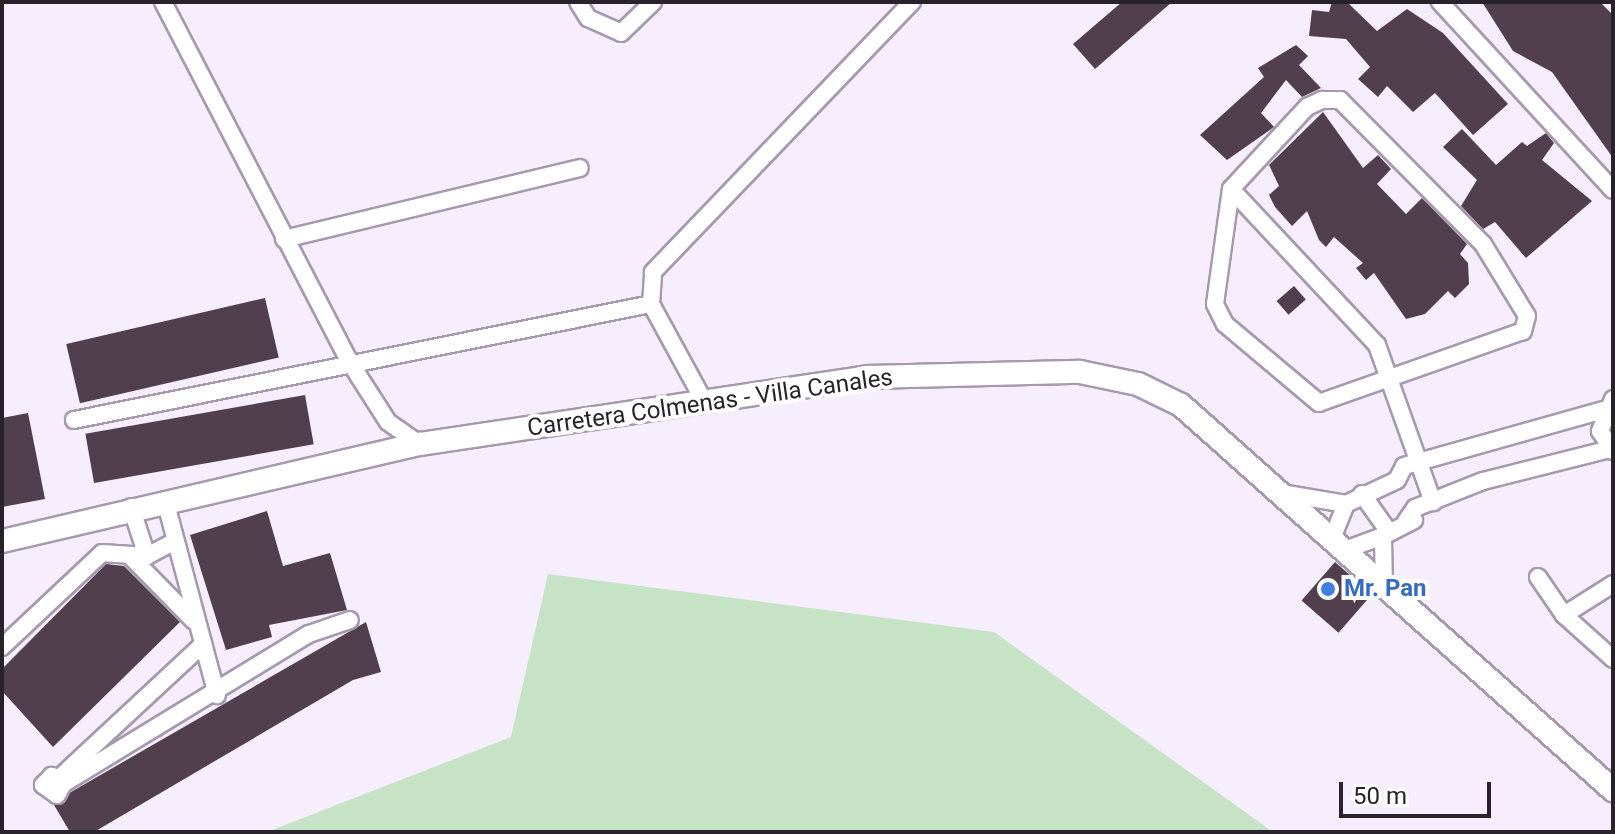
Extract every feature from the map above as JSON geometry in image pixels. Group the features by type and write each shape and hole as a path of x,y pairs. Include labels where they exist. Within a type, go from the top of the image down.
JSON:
{"street":[{"path":"163,2 349,361 388,422 420,444"},
{"path":"578,2 588,18 621,33 653,2"},
{"path":"705,403 651,304 653,272 912,2"},
{"path":"1440,2 1613,190"},
{"path":"1340,100 1483,244 1527,316 1523,331 1319,403 1225,324 1216,289 1231,189 1307,107 1340,100"},
{"path":"284,239 580,168"},
{"path":"1231,189 1377,345 1385,381 1428,506"},
{"path":"74,420 349,361 651,304"},
{"name":"Carretera Colmenas - Villa Canales","path":"2,541 131,507 420,444 869,377 1080,372 1167,397 1279,492 1384,590 1613,790"},
{"path":"1279,492 1346,504 1380,482 1397,480 1411,463 1608,405"},
{"path":"1346,504 1336,546 1386,534 1406,521 1420,519 1428,506 1483,481 1612,450 1600,431 1608,405"},
{"path":"1362,494 1386,534 1384,590"},
{"path":"165,500 195,622 217,695"},
{"path":"131,507 140,557 195,622"},
{"path":"2,647 102,553 140,557 175,541"},
{"path":"1538,577 1564,615 1613,659"},
{"path":"1564,615 1613,584"},
{"path":"203,644 61,781 217,695 309,634 350,620"}],"green space":[{"path":"548,574 994,632 1273,832 267,832 511,737"}],"building":[{"path":"1122,2 1172,2 1095,69 1073,44"},
{"path":"1332,2 1347,2 1377,31 1407,9 1443,33 1508,104 1473,135 1435,93 1413,112 1387,86 1378,97 1358,79 1370,67 1346,39 1309,36 1312,10 1329,12"},
{"path":"1482,2 1600,2 1613,15 1613,158 1552,72 1513,51"},
{"path":"1296,45 1308,56 1299,65 1321,88 1302,97 1286,80 1261,113 1274,127 1227,160 1200,135 1264,77 1258,68"},
{"path":"1323,112 1363,168 1378,155 1391,169 1377,184 1406,214 1422,198 1467,244 1460,254 1468,263 1469,284 1455,298 1448,291 1425,314 1406,319 1374,273 1366,280 1356,268 1363,263 1334,237 1326,247 1319,240 1307,211 1292,226 1275,207 1269,195 1279,186 1269,165"},
{"path":"1462,129 1496,165 1522,142 1527,146 1546,133 1554,143 1542,160 1592,201 1526,258 1495,222 1483,229 1461,206 1477,180 1443,147"},
{"path":"1294,286 1306,300 1288,315 1277,301"},
{"path":"265,298 279,357 80,403 66,344"},
{"path":"305,395 314,444 94,483 85,434"},
{"path":"28,413 45,499 2,507 2,418"},
{"path":"267,511 283,566 330,553 347,610 269,625 272,637 226,650 190,535"},
{"path":"1335,562 1372,594 1339,633 1302,600"},
{"path":"106,564 124,566 180,622 53,747 2,691 2,669"},
{"path":"366,622 381,672 353,680 94,832 70,832 54,805 71,792"}],"place":[{"name":"Mr. Pan","path":"1328,589"}]}
